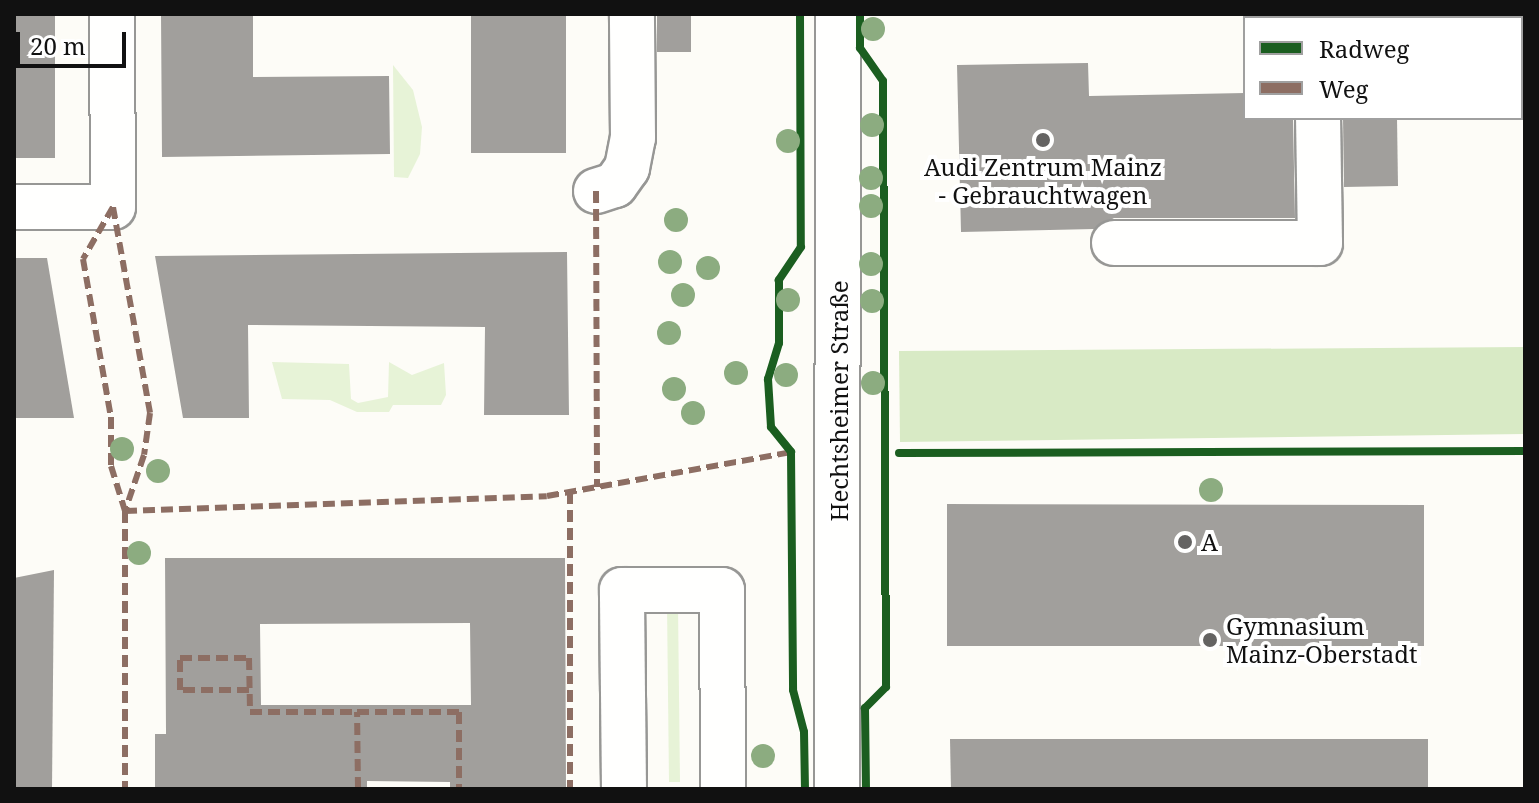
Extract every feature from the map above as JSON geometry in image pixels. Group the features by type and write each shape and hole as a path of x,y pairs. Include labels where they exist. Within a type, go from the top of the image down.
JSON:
{"street":[{"path":"14,207 113,207 112,14"},
{"path":"596,191 615,185 627,168 633,138 632,14"},
{"name":"Hechtsheimer Straße","path":"837,789 838,14"},
{"path":"1114,243 1320,243 1318,120"},
{"path":"624,789 622,590 722,590 723,789"}],"green space":[{"path":"393,65 413,90 422,127 420,154 408,178 394,177"},
{"path":"1525,347 1525,434 900,442 899,351"},
{"path":"272,362 349,364 351,399 358,403 388,397 389,362 412,375 444,363 446,395 441,405 393,405 389,412 357,412 330,400 282,399"},
{"path":"667,605 678,605 680,782 669,782"}],"building":[{"path":"14,14 55,14 55,158 14,158"},
{"path":"161,14 253,14 253,77 389,76 390,154 162,157"},
{"path":"471,14 566,14 566,153 471,153"},
{"path":"657,14 691,14 691,52 657,52"},
{"path":"1088,63 1089,96 1243,93 1243,120 1293,120 1295,218 1114,218 1094,229 961,232 957,65"},
{"path":"1343,120 1397,120 1398,186 1344,187"},
{"path":"567,252 569,415 484,415 485,327 248,325 249,418 183,418 155,256"},
{"path":"14,258 47,258 74,418 14,418"},
{"name":"A","path":"947,504 1424,505 1424,646 947,646"},
{"path":"165,558 565,558 566,789 450,789 450,782 367,781 367,789 155,789 155,734 166,734","holes":["470,623 471,705 261,705 260,624"]},
{"path":"54,570 52,789 14,789 14,578"},
{"path":"950,739 1428,739 1428,789 951,789"}],"marked path":[{"path":"596,191 597,487"},
{"path":"113,207 83,259 111,417 111,466 125,511 547,496 791,452"},
{"path":"113,207 150,413 144,455 125,511 125,789"},
{"path":"570,492 570,789"},
{"path":"249,690 180,690 180,658 249,658 250,712 357,712"},
{"path":"358,789 357,712 459,712 459,789"}],"cycle path":[{"path":"800,14 801,247 779,280 779,343 768,379 771,427 791,452 793,690 804,732 805,789"},
{"path":"860,14 860,48 883,81 886,687 865,708 866,789"},
{"path":"899,453 1525,451"}],"place":[{"name":"Audi Zentrum Mainz - Gebrauchtwagen","path":"1043,140"},
{"name":"A","path":"1185,542"},
{"name":"Gymnasium Mainz-Oberstadt","path":"1210,640"}]}
